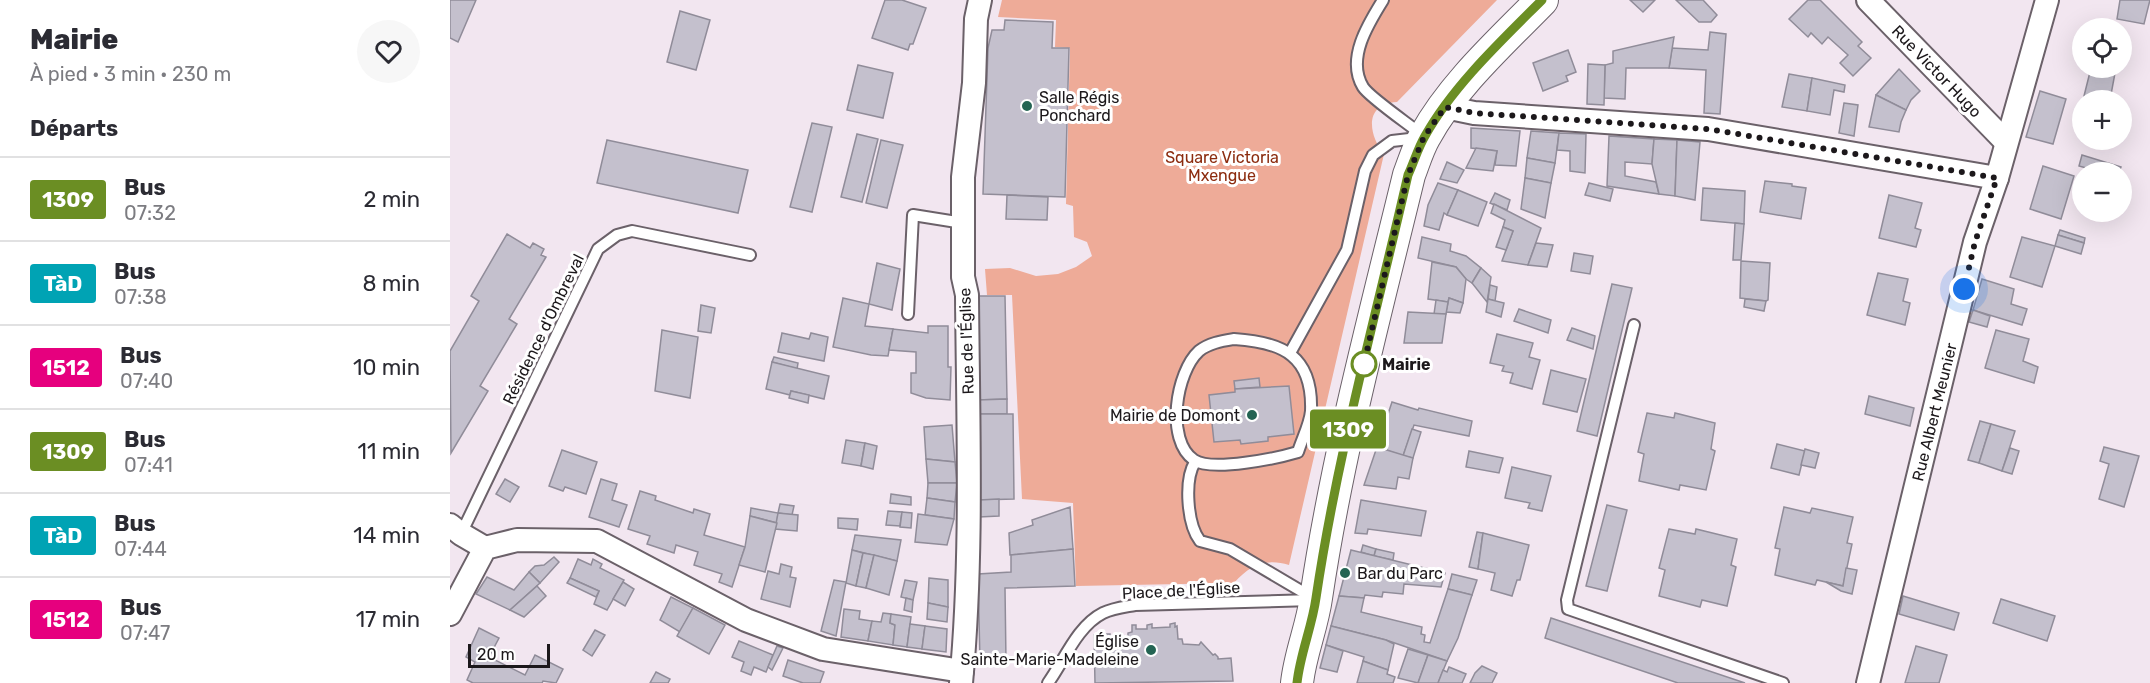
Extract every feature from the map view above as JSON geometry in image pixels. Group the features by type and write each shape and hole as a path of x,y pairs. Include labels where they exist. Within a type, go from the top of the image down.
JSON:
{"street":[{"name":"Rue de l'Église","path":"961,677 967,623 970,557 967,296 963,277 963,177 974,83 976,19 980,0"},
{"path":"1297,683 1316,600 1318,573 1349,427 1408,175 1424,137 1445,107 1482,61 1542,0"},
{"name":"Rue Victor Hugo","path":"1868,0 2006,142"},
{"name":"Rue Albert Meunier","path":"1868,683 1975,242 1997,178 2047,0"},
{"path":"1445,107 1474,113 1708,129 1997,178"},
{"path":"455,530 485,548 517,540 597,542 746,621 823,649 961,677"},
{"path":"450,614 485,548"}],"lane":[{"path":"1383,0 1366,26 1356,65 1364,88 1424,137"},
{"path":"1290,353 1347,250 1365,171 1373,155 1392,141 1424,137"},
{"path":"908,314 913,215 963,224"},
{"name":"Résidence d'Ombreval","path":"455,530 598,249 617,235 632,231 750,255"},
{"path":"1634,325 1567,600 1568,609 1783,683"},
{"path":"1234,339 1258,340 1278,346 1290,353 1302,365 1309,380 1311,413 1298,452 1243,463 1208,464 1196,462 1185,452 1177,418 1178,392 1192,358 1201,350 1217,342 1234,339"},
{"path":"1196,462 1191,469 1189,481 1191,525 1200,541 1230,549 1316,600"},
{"name":"Place de l'Église","path":"1048,683 1088,624 1101,614 1115,608 1135,605 1316,600"}],"green space":[{"name":"Square Victoria Mxengue","path":"1002,0 1497,0 1397,102 1386,104 1374,114 1372,129 1384,154 1289,565 1273,562 1259,565 1246,572 1234,583 1076,586 1073,503 1022,499 1012,295 987,295 985,269 1010,268 1036,276 1058,274 1076,267 1092,256 1087,242 1074,237 1073,206 1066,204 1070,48 1055,47 1056,20 998,17"}],"building":[{"path":"450,0 476,0 458,42 450,38"},
{"path":"885,0 902,0 926,8 913,44 910,44 908,50 872,38"},
{"path":"1630,0 1655,0 1643,12"},
{"path":"1676,0 1703,0 1717,15 1711,22 1699,22"},
{"path":"1808,0 1820,0 1862,42 1858,46 1871,58 1853,76 1840,63 1848,55 1828,37 1822,44 1811,33 1808,37 1789,19"},
{"path":"2120,0 2150,0 2144,24 2132,22 2132,18 2117,18"},
{"path":"680,11 710,20 696,70 667,62"},
{"name":"Salle Régis Ponchard","path":"1005,20 1053,22 1052,48 1069,48 1065,197 983,194 988,48 992,30 1004,30"},
{"path":"1710,32 1726,34 1720,114 1704,113 1706,70 1669,68 1672,48 1708,50"},
{"path":"1674,37 1669,68 1626,68 1625,99 1604,98 1605,65 1613,63 1613,51"},
{"path":"1568,50 1576,72 1566,76 1568,81 1543,91 1533,63"},
{"path":"1588,64 1605,65 1604,105 1587,104"},
{"path":"858,65 893,73 883,118 847,110"},
{"path":"1899,69 1920,91 1911,100 1906,110 1876,95"},
{"path":"1789,74 1812,78 1807,111 1782,107"},
{"path":"1812,78 1845,85 1844,92 1834,90 1830,115 1807,111"},
{"path":"2088,78 2114,78 2112,90 2086,90"},
{"path":"2040,91 2066,99 2053,144 2026,137"},
{"path":"1876,95 1906,110 1899,132 1869,127"},
{"path":"1844,103 1858,105 1854,136 1839,133"},
{"path":"812,123 832,127 812,212 790,207"},
{"path":"1471,128 1520,131 1516,166 1495,165 1497,151 1471,148"},
{"path":"1531,131 1559,133 1555,163 1527,158"},
{"path":"1559,133 1586,134 1585,173 1570,171 1570,151 1557,150"},
{"path":"857,134 878,139 862,202 841,197"},
{"path":"1609,136 1654,139 1652,164 1625,162 1625,176 1656,182 1659,194 1607,186"},
{"path":"1654,139 1677,140 1675,196 1659,194 1652,164"},
{"path":"607,140 748,170 738,213 597,183"},
{"path":"881,140 903,145 887,208 866,203"},
{"path":"1677,140 1700,142 1695,200 1675,196"},
{"path":"1476,148 1497,151 1493,171 1466,168"},
{"path":"2082,155 2105,162 2080,162"},
{"path":"1527,158 1555,163 1551,183 1525,178"},
{"path":"1447,162 1464,170 1457,183 1440,179"},
{"path":"2043,166 2072,175 2061,219 2030,209"},
{"path":"1525,178 1551,183 1545,218 1521,209"},
{"path":"1765,181 1806,188 1801,219 1760,212"},
{"path":"1438,183 1458,190 1447,215 1444,213 1439,230 1424,226 1428,205"},
{"path":"1589,183 1613,189 1610,201 1585,195"},
{"path":"1703,188 1745,191 1744,224 1701,220"},
{"path":"1458,190 1487,202 1478,226 1447,215"},
{"path":"1495,193 1510,200 1507,210 1490,203"},
{"path":"1007,195 1048,197 1047,220 1006,219"},
{"path":"1889,195 1922,203 1915,228 1921,230 1916,247 1879,238"},
{"path":"1494,204 1541,228 1528,265 1502,261 1513,231 1503,227 1505,220 1491,213"},
{"path":"1735,223 1744,224 1741,260 1733,260"},
{"path":"1503,227 1513,231 1506,250 1496,247"},
{"path":"2060,230 2085,238 2084,243 2058,235"},
{"path":"507,234 530,248 533,243 544,249 541,255 546,257 509,319 517,324 480,386 488,391 451,453 450,351 479,301 471,296"},
{"path":"2058,235 2084,243 2081,254 2055,246"},
{"path":"1422,237 1451,244 1450,251 1466,256 1481,268 1472,283 1456,267 1418,258"},
{"path":"2022,237 2055,246 2042,287 2010,277"},
{"path":"1536,243 1553,245 1547,267 1528,265"},
{"path":"1574,253 1593,256 1590,274 1571,271"},
{"path":"1741,261 1770,263 1768,300 1740,298"},
{"path":"1432,262 1456,267 1466,279 1463,303 1449,298 1448,302 1428,299"},
{"path":"877,263 900,269 892,310 869,304"},
{"path":"1481,268 1491,277 1487,302 1472,283"},
{"path":"1878,273 1908,279 1903,301 1910,303 1905,325 1867,315"},
{"path":"1982,279 2014,289 2011,304 2027,309 2022,325 1973,310"},
{"path":"1612,284 1632,288 1597,436 1577,431"},
{"path":"1490,285 1497,287 1495,301 1488,299"},
{"path":"974,296 1005,296 1007,399 977,400"},
{"path":"843,298 869,304 865,326 893,329 888,356 833,347"},
{"path":"1449,298 1463,303 1460,313 1446,312"},
{"path":"1488,299 1504,303 1501,317 1486,312"},
{"path":"1745,299 1766,301 1764,311 1744,307"},
{"path":"1436,300 1448,302 1446,314 1434,314"},
{"path":"701,305 715,308 711,333 698,331"},
{"path":"1519,309 1551,320 1548,333 1514,321"},
{"path":"1973,310 1990,316 1987,327 1969,322"},
{"path":"1408,312 1446,314 1442,343 1404,343"},
{"path":"928,326 948,326 948,367 951,367 950,400 926,398 911,393 911,373 916,373 916,352 889,350 893,329 928,333"},
{"path":"1572,328 1595,336 1593,349 1567,340"},
{"path":"662,330 698,337 690,398 655,391"},
{"path":"1996,330 2029,339 2023,361 2038,367 2034,383 1985,368"},
{"path":"782,333 809,339 811,333 828,337 824,361 778,352"},
{"path":"1497,334 1533,343 1529,357 1540,360 1532,389 1510,383 1513,373 1502,371 1504,366 1490,363"},
{"path":"774,357 798,363 797,369 772,362"},
{"path":"772,362 829,376 824,399 791,391 790,395 766,389"},
{"path":"1551,370 1586,379 1577,412 1543,404"},
{"path":"1259,378 1260,387 1235,389 1234,381"},
{"name":"Mairie de Domont","path":"1289,386 1294,434 1268,437 1268,441 1241,444 1240,440 1214,442 1209,395 1235,392 1235,389"},
{"path":"791,391 809,395 808,403 789,398"},
{"path":"1869,396 1914,408 1910,426 1865,414"},
{"path":"1007,399 1007,414 977,414 977,400"},
{"path":"1392,402 1472,421 1469,436 1414,425 1403,456 1377,447"},
{"path":"1647,413 1674,418 1675,413 1715,423 1711,449 1715,451 1706,490 1680,485 1679,490 1639,481 1644,454 1638,452"},
{"path":"977,414 1013,414 1014,499 979,500"},
{"path":"1980,421 1991,424 1979,463 1968,460"},
{"path":"1991,424 2015,431 2002,471 1979,463"},
{"path":"952,425 955,462 926,459 924,427"},
{"path":"1412,429 1421,432 1413,458 1403,456"},
{"path":"846,440 865,443 861,466 842,463"},
{"path":"865,443 877,446 873,469 861,466"},
{"path":"1777,444 1805,451 1799,475 1771,468"},
{"path":"1377,447 1413,458 1409,479 1398,477 1396,489 1364,485"},
{"path":"2104,447 2139,456 2124,507 2099,499 2109,464 2100,461"},
{"path":"2010,448 2019,451 2012,474 2002,471"},
{"path":"1805,449 1819,453 1815,468 1801,465"},
{"path":"562,450 597,462 586,494 565,487 563,491 549,486"},
{"path":"1469,451 1503,458 1499,473 1466,467"},
{"path":"926,459 955,462 957,483 928,483"},
{"path":"1512,467 1551,476 1542,511 1528,508 1530,503 1505,498"},
{"path":"505,479 519,487 510,502 496,494"},
{"path":"601,479 617,484 612,500 627,505 619,527 589,517"},
{"path":"928,483 957,483 955,502 927,498"},
{"path":"640,491 656,496 655,500 693,513 694,509 710,514 704,535 745,547 732,587 719,582 722,574 694,565 698,552 676,545 674,553 647,544 650,536 628,529"},
{"path":"891,494 911,497 911,505 890,503"},
{"path":"927,498 955,502 954,519 925,515"},
{"path":"999,499 999,516 979,517 979,500"},
{"path":"1361,500 1426,511 1421,536 1368,529 1367,534 1355,533"},
{"path":"780,504 794,506 792,515 778,513"},
{"path":"1607,505 1627,510 1607,591 1586,586"},
{"path":"1070,507 1073,549 1010,555 1009,533 1033,525 1032,520"},
{"path":"1784,507 1810,513 1812,508 1853,517 1847,543 1852,544 1843,586 1817,580 1815,585 1775,575 1780,549 1775,548"},
{"path":"751,508 778,513 777,523 750,516"},
{"path":"888,511 902,512 900,526 886,525"},
{"path":"902,512 912,513 911,528 900,527"},
{"path":"778,513 798,515 797,531 775,529"},
{"path":"918,514 954,519 947,545 915,542"},
{"path":"750,516 777,523 765,572 739,565 745,547"},
{"path":"838,518 858,519 857,530 838,528"},
{"path":"1669,529 1695,534 1696,529 1737,539 1731,565 1736,567 1727,606 1702,600 1700,607 1659,596 1665,570 1659,568"},
{"path":"1477,532 1483,533 1478,569 1469,567"},
{"path":"1483,533 1529,545 1520,580 1517,580 1512,596 1491,590 1495,573 1478,569"},
{"path":"855,535 901,540 897,561 852,550"},
{"path":"1363,545 1376,549 1374,556 1361,552"},
{"path":"1073,549 1075,586 1005,588 1006,661 980,662 978,574 1011,572 1011,555"},
{"path":"1376,549 1394,553 1393,560 1374,556"},
{"path":"852,550 863,553 856,586 846,583"},
{"path":"1351,550 1445,573 1441,587 1404,584 1403,594 1383,592 1382,597 1365,595 1364,598 1339,596"},
{"path":"863,553 874,555 866,588 856,586"},
{"path":"874,555 897,561 889,595 866,588"},
{"path":"554,557 559,562 540,583 529,572 535,566 544,565"},
{"path":"578,559 591,565 593,559 602,564 600,568 624,580 607,610 594,604 599,591 570,578"},
{"path":"781,564 792,567 790,577 796,578 790,607 761,599 768,571 779,574"},
{"path":"1846,568 1857,570 1852,594 1841,591 1826,582 1843,586"},
{"path":"529,572 540,583 510,610 476,594 487,577 514,590"},
{"path":"1452,574 1477,580 1472,595 1448,589"},
{"path":"570,578 599,591 596,597 567,583"},
{"path":"929,578 948,580 948,607 928,603"},
{"path":"834,580 846,582 836,636 821,631"},
{"path":"905,580 917,582 913,600 901,597"},
{"path":"623,582 634,589 625,606 613,599"},
{"path":"537,586 546,596 524,617 510,610"},
{"path":"1448,589 1472,595 1458,638 1447,661 1386,640 1331,626 1339,596 1364,598 1361,612 1422,627 1421,634 1425,635 1424,642 1430,643"},
{"path":"1903,596 1959,613 1954,630 1899,614"},
{"path":"671,597 693,608 680,632 660,620"},
{"path":"906,598 913,600 912,612 904,610"},
{"path":"2001,599 2055,616 2047,641 1993,623"},
{"path":"928,603 948,607 947,622 927,619"},
{"path":"693,608 725,625 709,654 677,636"},
{"path":"844,609 860,611 859,619 872,621 868,641 841,637"},
{"path":"883,613 891,614 890,623 895,625 893,645 868,641 872,621 881,622"},
{"path":"891,614 911,617 907,647 893,645 895,625 890,623"},
{"path":"1551,618 1745,683 1678,683 1545,638"},
{"name":"Église Sainte-Marie-Madeleine","path":"1175,623 1178,639 1182,639 1183,644 1199,645 1201,642 1218,659 1231,658 1233,681 1095,683 1094,635 1099,635 1099,638 1105,638 1105,634 1110,634 1110,637 1117,637 1116,634 1121,633 1121,637 1128,636 1128,633 1132,632 1132,625 1136,625 1136,629 1147,629 1147,625 1152,624 1152,628 1170,627 1170,624"},
{"path":"910,624 925,626 922,649 907,647"},
{"path":"925,626 947,629 946,652 922,649"},
{"path":"1331,626 1394,644 1388,670 1363,661 1364,657 1326,645"},
{"path":"479,628 499,638 489,657 525,675 535,655 563,669 556,683 543,681 542,683 473,683 467,680 475,662 466,657"},
{"path":"595,630 605,635 592,656 583,650"},
{"path":"739,641 773,655 766,672 754,667 751,675 741,671 744,662 732,657"},
{"path":"1326,645 1343,651 1337,672 1320,668"},
{"path":"777,646 783,648 772,670 768,667"},
{"path":"1916,646 1947,655 1939,683 1905,683"},
{"path":"1408,649 1428,655 1418,683 1398,678"},
{"path":"1428,655 1447,661 1438,683 1418,683"},
{"path":"788,660 824,672 820,683 803,683 783,676"},
{"path":"1363,661 1388,670 1387,674 1395,677 1393,683 1357,683"},
{"path":"1482,666 1497,673 1492,683 1470,683 1475,673"},
{"path":"1449,667 1466,674 1462,683 1438,683 1443,670 1447,672"},
{"path":"656,672 670,679 668,683 650,683"}],"bus line":[{"name":"1309","path":"1297,683 1316,600 1318,573 1346,438 1408,175 1424,137 1445,107 1482,61 1542,0"}],"place":[{"name":"Salle Régis Ponchard","path":"1027,106"},
{"name":"Mairie","path":"1364,364"},
{"name":"Mairie de Domont","path":"1252,415"},
{"name":"Bar du Parc","path":"1345,573"},
{"name":"Église Sainte-Marie-Madeleine","path":"1151,650"}],"route":[{"path":"1364,364 1362,372 1408,175 1424,137 1445,107 1474,113 1708,129 1997,178 1975,242 1964,289"}]}
